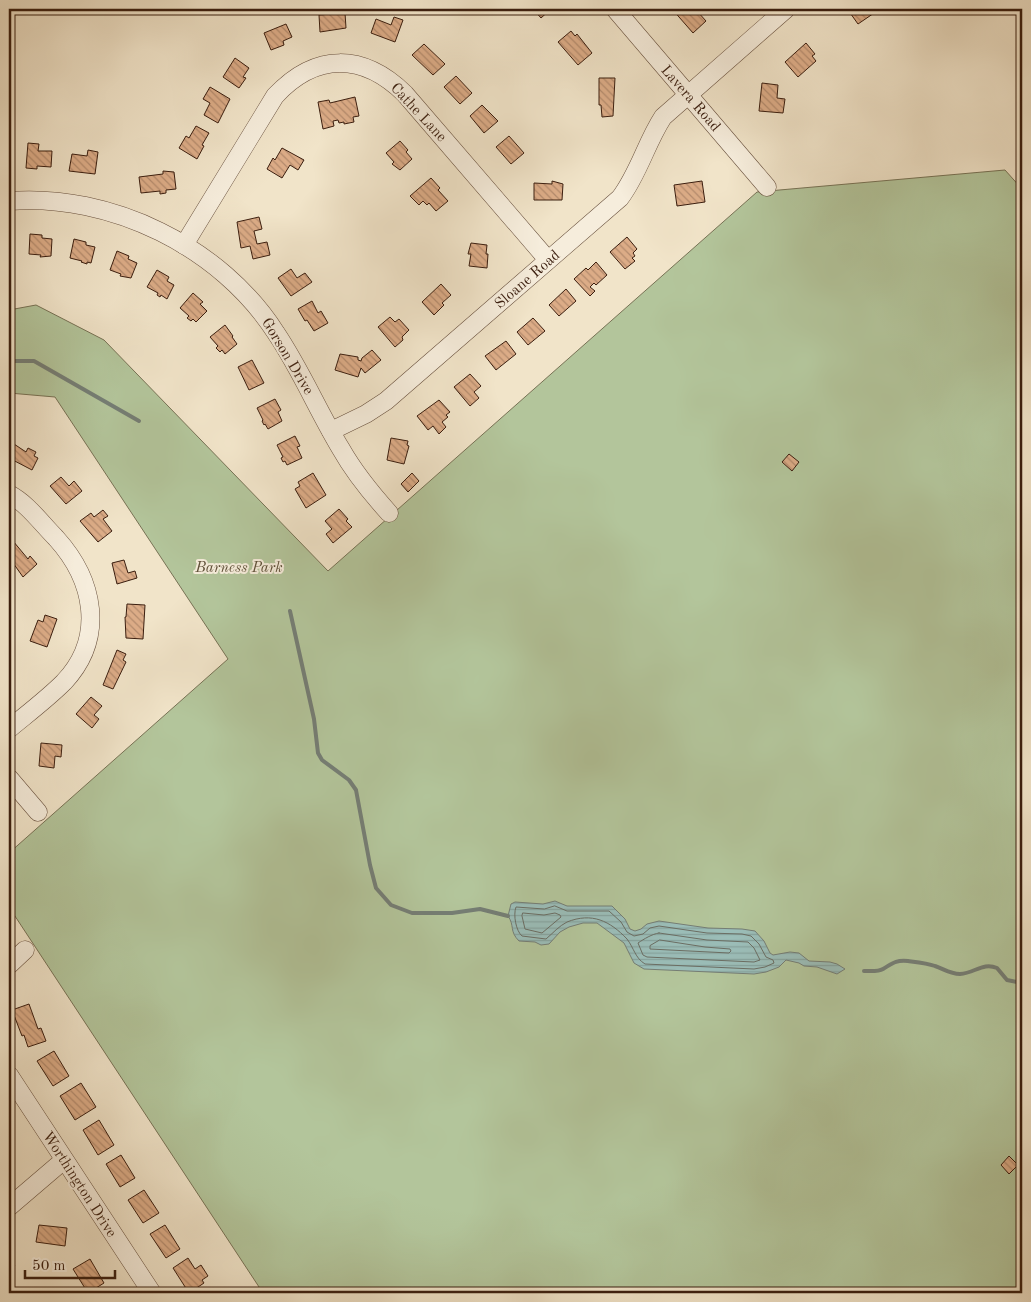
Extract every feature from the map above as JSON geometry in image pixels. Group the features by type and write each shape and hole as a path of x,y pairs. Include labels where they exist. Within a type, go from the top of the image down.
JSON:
{"street":[{"name":"Lavera Road","path":"615,9 767,187"},
{"name":"Sloane Road","path":"331,431 366,414 386,401 620,198 635,175 654,130 663,117 786,9"},
{"name":"Cathe Lane","path":"184,246 275,96 296,76 311,69 338,63 370,69 393,82 548,260"},
{"name":"Gorson Drive","path":"9,202 52,202 99,210 148,226 184,246 227,277 262,313 286,348 341,450 360,479 389,513"},
{"path":"9,494 27,507 65,548 82,576 90,605 88,635 84,650 73,671 9,729"},
{"path":"9,778 38,812"},
{"path":"9,965 25,950"},
{"name":"Worthington Drive","path":"9,1075 152,1293"},
{"path":"9,1207 64,1160"}],"green space":[{"name":"Barness Park","path":"1005,170 1022,189 1022,1293 263,1293 9,907 9,853 228,659 55,397 9,393 9,310 36,305 104,340 328,571 757,192"}],"water":[{"path":"555,901 567,906 612,906 625,919 630,929 635,931 647,924 659,921 708,928 755,931 773,955 790,952 799,953 809,961 830,962 845,969 837,974 786,960 779,967 754,974 644,969 634,963 624,943 597,923 583,923 569,927 560,932 549,944 541,945 535,942 519,941 514,934 508,916 511,904 515,902 543,904"}],"building":[{"path":"533,9 551,9 541,18"},
{"path":"672,9 699,9 697,11 706,21 693,33"},
{"path":"849,9 880,9 858,24"},
{"path":"933,9 961,9 961,11"},
{"path":"345,13 346,28 320,32 319,15"},
{"path":"394,17 403,20 395,42 371,33 376,19 391,25"},
{"path":"286,24 292,37 283,41 284,45 271,50 264,33"},
{"path":"571,31 575,36 577,34 592,53 578,65 558,42"},
{"path":"806,43 815,54 812,56 816,61 798,77 785,62"},
{"path":"424,44 445,64 433,75 412,55"},
{"path":"235,58 249,68 243,77 246,78 239,88 223,77"},
{"path":"456,76 472,93 460,104 444,87"},
{"path":"599,78 615,78 613,116 602,117 601,105 599,105"},
{"path":"762,83 778,85 777,98 785,99 783,113 759,111"},
{"path":"210,87 230,99 218,123 204,115 210,103 203,99"},
{"path":"355,97 359,116 353,117 354,122 344,124 344,122 339,123 338,120 333,121 334,126 323,129 318,102 329,100 330,103"},
{"path":"482,105 498,121 484,133 470,116"},
{"path":"196,126 209,133 197,159 179,148 186,136 189,138"},
{"path":"509,136 524,153 511,164 496,147"},
{"path":"400,141 408,150 406,152 412,159 400,170 392,164 394,162 386,153"},
{"path":"28,143 39,144 38,151 52,151 51,167 37,166 37,169 26,168"},
{"path":"282,148 304,160 298,170 290,165 282,178 267,169 273,158 275,160"},
{"path":"88,150 98,152 95,174 69,171 72,154 87,156"},
{"path":"163,171 174,172 176,189 166,190 166,193 160,194 160,191 141,193 139,177 163,174"},
{"path":"431,178 440,188 438,190 448,201 436,211 429,203 427,205 423,201 419,205 410,196"},
{"path":"552,181 563,184 562,200 534,200 534,183 552,184"},
{"path":"702,181 705,202 677,206 674,185"},
{"path":"259,217 262,229 254,231 257,244 267,242 270,255 253,259 250,246 241,248 237,222"},
{"path":"30,234 42,235 42,238 52,239 51,256 40,257 41,255 29,254"},
{"path":"627,237 637,249 633,253 635,256 632,258 635,261 625,269 610,252"},
{"path":"74,239 95,247 91,263 87,262 87,264 70,258"},
{"path":"471,243 487,245 487,268 469,266 471,254 468,254"},
{"path":"117,251 129,256 128,259 137,263 131,278 120,276 121,274 110,270"},
{"path":"596,262 607,275 596,285 594,283 590,287 595,291 590,296 574,279"},
{"path":"291,269 297,278 305,273 312,282 291,296 278,278"},
{"path":"157,270 169,277 167,281 174,285 167,299 161,295 160,297 157,295 158,293 147,287"},
{"path":"441,284 451,295 442,303 444,305 434,315 422,302"},
{"path":"566,289 576,301 559,316 549,305"},
{"path":"193,293 203,302 200,304 207,311 196,322 193,319 191,321 187,318 189,316 180,308"},
{"path":"312,301 318,313 321,311 328,323 314,331 298,309"},
{"path":"390,317 395,322 399,319 409,330 402,337 403,340 395,347 378,327"},
{"path":"533,318 545,331 528,345 517,332"},
{"path":"225,325 237,344 225,354 222,350 220,352 216,348 218,346 210,337"},
{"path":"506,341 516,354 496,370 485,356"},
{"path":"372,350 381,360 365,373 361,368 358,377 335,370 340,354 358,357 358,360 361,361"},
{"path":"252,360 264,383 249,390 238,367"},
{"path":"470,374 481,386 474,392 479,398 470,406 454,387"},
{"path":"275,399 281,410 278,412 282,421 268,429 264,425 257,408"},
{"path":"439,400 450,412 446,415 448,417 442,422 446,427 439,434 433,426 428,430 417,416"},
{"path":"295,436 300,446 297,447 302,458 287,465 281,458 283,457 277,445"},
{"path":"391,438 408,441 407,445 409,446 404,464 387,460"},
{"path":"11,442 26,452 28,448 36,452 34,456 38,458 32,470 9,458"},
{"path":"789,454 799,462 792,471 782,462"},
{"path":"313,473 326,495 306,508 295,489 300,486 298,482"},
{"path":"412,473 419,481 408,492 401,484"},
{"path":"61,477 69,486 74,481 82,491 66,504 50,486"},
{"path":"339,509 352,527 333,543 326,534 332,529 325,521"},
{"path":"103,510 108,516 103,519 112,531 98,542 80,521 91,513 94,517"},
{"path":"13,541 28,559 30,556 37,564 23,577 11,560 9,561 9,545"},
{"path":"124,560 128,573 135,571 137,578 117,584 112,563"},
{"path":"127,604 145,605 143,639 126,638 125,617"},
{"path":"45,615 57,619 47,647 30,641 38,620 43,622"},
{"path":"117,650 126,654 123,660 126,662 113,689 103,685"},
{"path":"91,697 102,706 94,715 99,719 92,728 76,714"},
{"path":"41,743 62,745 61,757 55,756 54,768 39,766"},
{"path":"29,1004 38,1029 41,1028 46,1041 28,1047 12,1010"},
{"path":"54,1051 69,1076 53,1086 37,1061"},
{"path":"81,1083 96,1107 75,1120 60,1096"},
{"path":"99,1120 114,1145 98,1155 83,1130"},
{"path":"9,1140 14,1141 9,1158"},
{"path":"121,1155 135,1178 120,1187 106,1164"},
{"path":"1009,1156 1018,1165 1009,1174 1001,1165"},
{"path":"144,1190 159,1213 143,1223 128,1200"},
{"path":"39,1225 67,1228 65,1246 36,1242"},
{"path":"165,1225 180,1249 166,1258 150,1234"},
{"path":"188,1258 195,1269 201,1265 208,1276 202,1280 204,1283 189,1293 173,1268"},
{"path":"9,1259 15,1266 9,1272"},
{"path":"90,1259 104,1283 88,1293 73,1269"}],"waterway":[{"path":"9,361 34,361 139,421"},
{"path":"290,611 314,719 318,753 322,760 349,780 356,790 376,888 391,905 412,913 452,913 480,909 508,916"},
{"path":"864,971 879,971 894,962 900,961 929,964 956,974 992,966 997,968 1007,980 1022,983"}]}
